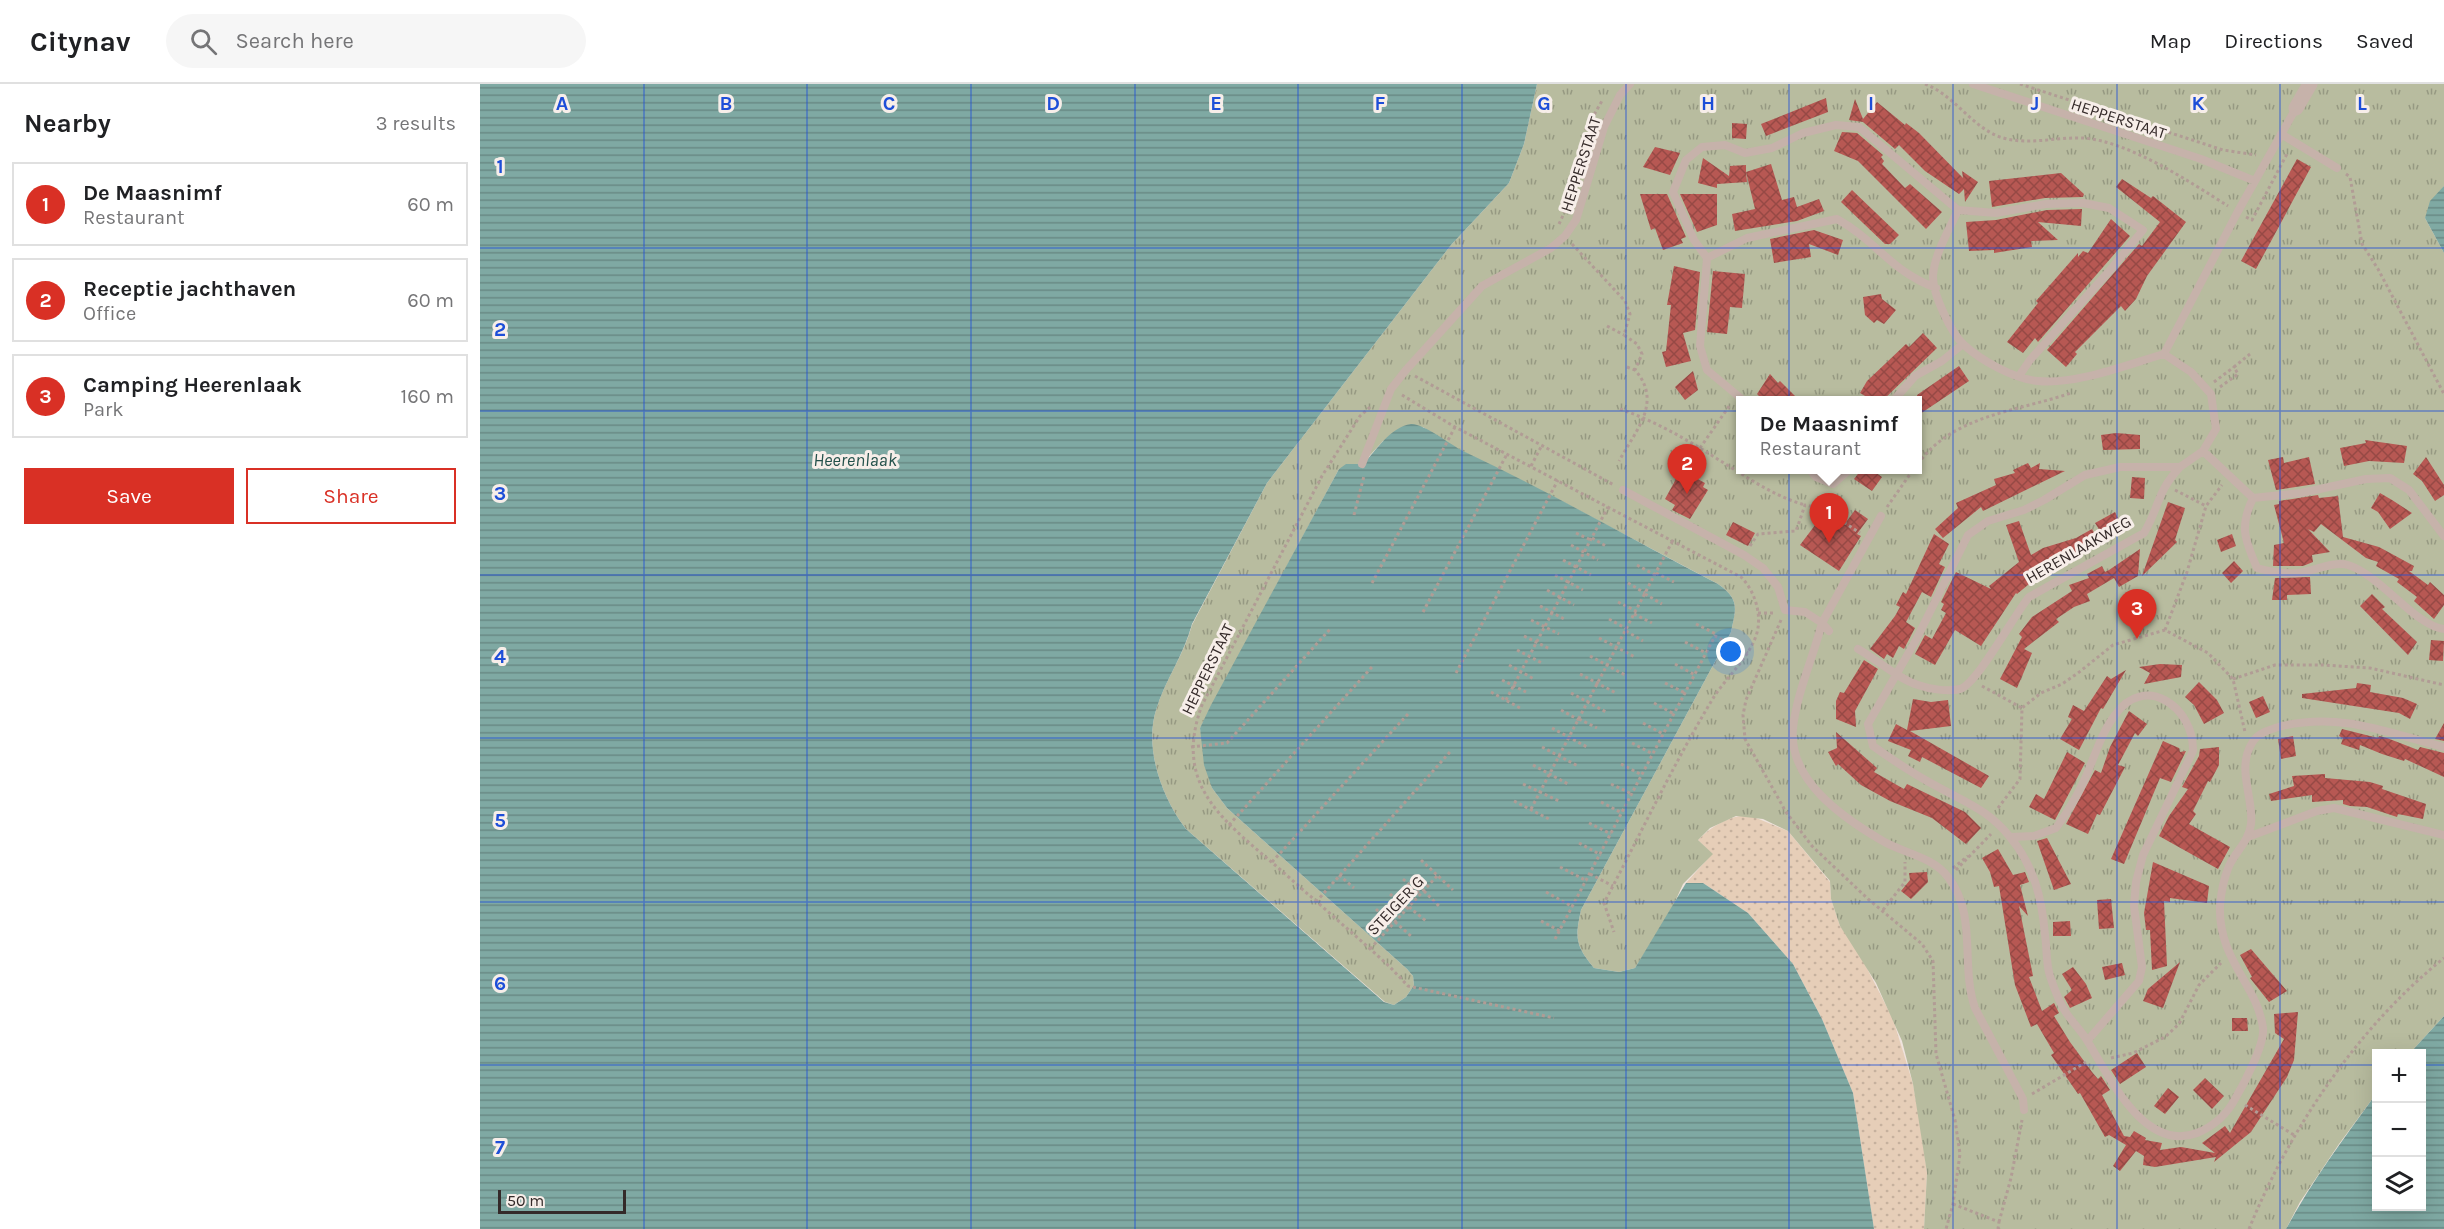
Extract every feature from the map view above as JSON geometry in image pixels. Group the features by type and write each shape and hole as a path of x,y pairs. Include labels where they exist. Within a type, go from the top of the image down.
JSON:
{"street":[{"path":"2296,108 2310,84"}],"lane":[{"name":"HEPPERSTAAT","path":"1362,464 1390,389 1406,370 1482,286 1551,248 1565,236 1576,220 1604,127 1620,95 1630,84"},
{"name":"HEPPERSTAAT","path":"1972,84 2201,159 2255,181"},
{"path":"1958,210 1942,244 1933,275 1940,307 1963,344 1986,360 2019,376 2037,381 2066,381 2164,354 2237,213 2296,108"},
{"path":"1738,396 1707,370 1700,346 1707,258 1694,240 1673,192 1686,160 1702,147 1725,145 1745,153 1772,148 1803,133 1836,126 1859,127 1958,210 1996,213 2046,204 2082,203 2109,208 2143,230 2030,360 2019,376"},
{"path":"2281,134 2337,168"},
{"path":"1707,258 1747,238 1837,219 1858,231 1895,268 1915,280 1936,288"},
{"path":"1898,396 1915,376 1942,361 1963,344"},
{"path":"2164,354 2191,372 2211,394 2216,429 2203,451 2253,498 2292,495 2366,479 2390,478 2409,490 2444,536"},
{"name":"HERENLAAKWEG","path":"1973,681 2015,614 2029,597 2144,533 2154,517 2157,499 2164,484 2180,467 2203,451"},
{"path":"2180,467 2120,467 2085,475 2044,500 2024,510 1988,521 1968,535 1868,724 1873,746 1900,766 1990,815 2011,837 2030,867 2042,897 2049,972 2064,1011 2088,1040 2123,1100 2139,1118 2171,1135 2190,1136 2211,1127 2225,1115 2235,1099 2258,1049 2263,1030 2256,1006 2229,956 2221,926 2222,889 2229,865 2248,837 2252,823 2245,765 2252,741 2267,730 2317,721 2351,722 2444,747"},
{"path":"1813,474 1833,484 1844,474"},
{"path":"1623,490 1744,555 1763,568 1778,587 1785,610 1805,612 1822,623 1829,631"},
{"path":"2253,498 2243,518 2246,542 2257,568 2277,573 2300,573 2345,564 2367,573 2421,618 2444,629"},
{"path":"1881,516 1822,623 1800,696 1793,731 1799,766 1812,788 1835,808 1879,840 1930,862 1948,877 1963,906 1967,927 1970,994 1974,1008 2023,1099 2024,1110"},
{"path":"1858,649 1917,685 1945,690 1960,689 1973,681"},
{"path":"2011,837 2034,836 2056,828 2070,808 2084,780 2097,745 2115,713 2128,702 2143,697 2158,698 2176,706 2187,720 2193,737 2193,751 2143,855 2136,882 2134,906 2142,967 2139,981 2088,1040"},
{"path":"2248,837 2317,811 2334,808 2444,835"}],"path":[{"path":"1925,84 1947,96 1996,135 2017,142 2084,138 2107,143 2133,153 2252,220 2294,141"},
{"path":"2020,84 2223,150 2268,157"},
{"path":"2337,168 2350,177 2362,244 2378,269 2444,394"},
{"path":"1565,236 1625,301 1630,314 1624,335"},
{"path":"1606,326 1637,345 1642,354 1635,370"},
{"path":"2217,379 2250,354"},
{"path":"1620,461 1649,402 1646,383 1635,370 1627,367"},
{"path":"2211,394 2238,374 2234,367"},
{"path":"1406,370 1541,447 1623,490"},
{"path":"1390,389 1455,427 1741,577 1750,586 1758,613 1757,634 1748,653 1713,698 1604,903 1614,932"},
{"name":"HEPPERSTAAT","path":"1390,389 1360,416 1322,476 1202,705 1194,728 1191,747 1205,792 1217,813 1370,949 1408,986 1554,1018"},
{"path":"1922,457 1965,425 2012,408 2074,392"},
{"path":"1700,448 1736,403"},
{"path":"1620,408 1643,417 1736,470"},
{"path":"1372,583 1455,427"},
{"path":"1531,466 1541,447"},
{"path":"1423,612 1507,454"},
{"path":"1742,474 1782,499 1824,509 1868,537"},
{"path":"1881,516 1910,474"},
{"path":"1354,515 1364,475"},
{"path":"2165,630 2187,572 2206,506 2230,477"},
{"path":"1456,673 1558,480"},
{"path":"2164,484 2206,506"},
{"path":"1824,509 1834,494"},
{"path":"1744,555 1758,534 1796,531 1805,505"},
{"path":"1506,700 1608,507"},
{"path":"1576,532 1606,546"},
{"path":"1531,809 1673,540"},
{"path":"1571,545 1598,560"},
{"path":"1563,560 1591,575"},
{"path":"1637,565 1674,582"},
{"path":"1555,575 1582,590"},
{"path":"1628,584 1662,603"},
{"path":"1547,590 1574,605"},
{"path":"1618,602 1652,623"},
{"path":"1539,606 1566,620"},
{"path":"1785,610 1746,700 1743,716 1745,739 1786,812 1812,846 1922,944 1933,961 1936,1054 1956,1120 1960,1154 1953,1204 1946,1229"},
{"path":"1609,619 1643,641"},
{"path":"1531,620 1558,634"},
{"path":"1696,624 1748,653"},
{"path":"1191,747 1227,743 1331,628"},
{"path":"2022,708 2041,693 2062,684 2078,673 2113,645 2165,630 2208,653 2233,679 2245,732 2252,741"},
{"path":"1524,636 1550,649"},
{"path":"1555,939 1715,636"},
{"path":"1599,638 1635,657"},
{"path":"1685,642 1706,653"},
{"path":"1517,650 1542,663"},
{"path":"1589,656 1625,675"},
{"path":"1675,664 1695,675"},
{"path":"1509,665 1534,679"},
{"path":"2233,679 2275,665 2323,665 2370,668 2444,685"},
{"path":"1230,825 1372,667"},
{"path":"1580,674 1616,693"},
{"path":"1502,680 1526,692"},
{"path":"1973,681 2022,708"},
{"path":"1665,683 1685,693"},
{"path":"1491,692 1520,708"},
{"path":"1571,693 1606,712"},
{"path":"1654,703 1674,714"},
{"path":"1990,815 2005,802 2020,779 2022,708"},
{"path":"1561,710 1597,728"},
{"path":"1272,862 1408,714"},
{"path":"1643,723 1663,734"},
{"path":"1552,728 1587,747"},
{"path":"1632,743 1653,754"},
{"path":"1542,747 1578,766"},
{"path":"1316,902 1450,752"},
{"path":"1621,764 1642,775"},
{"path":"1533,765 1568,784"},
{"path":"1523,784 1559,801"},
{"path":"1611,784 1632,794"},
{"path":"1514,801 1549,819"},
{"path":"1601,802 1622,813"},
{"path":"1589,823 1611,834"},
{"path":"1950,873 2000,826"},
{"path":"1579,843 1601,855"},
{"path":"1883,910 1905,882 1906,851"},
{"path":"1421,860 1453,890"},
{"path":"1560,867 1587,880"},
{"path":"1590,874 1613,886"},
{"path":"1339,875 1354,888"},
{"name":"STEIGER G","path":"1370,949 1437,876"},
{"path":"1403,879 1440,907"},
{"path":"1545,892 1573,907"},
{"path":"1390,894 1426,921"},
{"path":"1376,909 1412,938"},
{"path":"1541,921 1560,931"},
{"path":"2023,1099 2097,1059 2133,1053 2165,1038 2179,1024 2199,985 2229,956"},
{"path":"2249,1229 2268,1184 2295,1135 2337,1073 2380,1021 2444,958"},
{"path":"2235,1099 2295,1135"},
{"path":"1998,1229 2011,1178 2024,1110"},
{"path":"1953,1204 1999,1222"}],"sand":[{"path":"1749,815 1788,831 1830,882 1831,899 1840,926 1856,947 1893,1019 1913,1084 1922,1134 1927,1173 1924,1229 1874,1229 1853,1093 1822,1019 1793,964 1748,913 1703,883 1686,883 1712,854 1698,840 1721,823 1734,817"}],"green space":[{"path":"1537,84 2444,84 2444,186 2425,218 2444,253 2444,1016 2414,1049 2372,1049 2372,1099 2300,1202 2286,1229 1924,1229 1927,1173 1913,1084 1902,1041 1876,983 1840,926 1831,899 1830,881 1788,831 1763,819 1736,816 1710,828 1698,840 1713,854 1683,884 1669,915 1635,968 1619,972 1594,968 1583,953 1578,941 1581,910 1731,632 1735,605 1730,595 1718,584 1446,443 1423,427 1383,441 1362,464 1339,469 1200,728 1212,788 1227,808 1407,969 1413,976 1414,985 1406,997 1394,1005 1385,1002 1186,829 1177,817 1163,788 1152,741 1156,710 1192,625 1267,483 1451,245 1509,183 1524,144"}],"water":[{"name":"Heerenlaak","path":"480,84 1537,84 1524,144 1509,183 1451,245 1267,483 1192,624 1160,699 1153,725 1152,741 1158,772 1170,803 1186,829 1384,1002 1394,1005 1406,997 1414,985 1413,976 1227,808 1212,788 1204,765 1200,728 1339,469 1346,464 1363,464 1396,430 1411,424 1416,425 1718,584 1730,595 1735,605 1731,632 1581,910 1578,941 1583,953 1594,968 1619,972 1635,968 1686,883 1703,883 1748,913 1793,964 1822,1019 1853,1093 1874,1229 480,1229"},
{"path":"2444,186 2444,253 2425,218 2430,201"},
{"path":"2444,1016 2444,1229 2286,1229 2317,1177 2372,1099 2372,1211 2426,1211 2426,1049 2414,1049"}],"building":[{"path":"1826,98 1828,112 1766,136 1761,124"},
{"path":"1855,99 1863,119 1877,102 1905,125 1906,123 1919,133 1963,178 1962,171 1978,182 1965,202 1964,189 1959,194 1925,171 1899,145 1895,149 1863,122 1849,120"},
{"path":"1732,123 1747,124 1746,139 1732,138"},
{"path":"1842,132 1857,133 1883,155 1882,164 1905,188 1910,184 1942,212 1926,229 1858,161 1834,151"},
{"path":"1655,147 1680,153 1670,175 1643,167"},
{"path":"1703,158 1729,176 1730,166 1746,165 1747,182 1717,184 1717,188 1698,183"},
{"path":"2297,159 2311,167 2256,269 2241,261"},
{"path":"1771,164 1782,200 1794,197 1797,207 1819,199 1824,211 1797,221 1735,231 1732,214 1755,209 1746,172"},
{"path":"2061,173 2084,194 2083,197 2045,198 1992,207 1989,181"},
{"path":"2122,179 2151,198 2153,196 2186,222 2147,276 2136,299 2125,311 2121,306 2075,352 2077,354 2066,367 2047,350 2139,244 2142,246 2160,222 2116,187"},
{"path":"1852,190 1899,235 1890,244 1885,244 1841,202"},
{"path":"1640,194 1667,194 1686,237 1681,239 1683,243 1663,250 1655,228 1651,230"},
{"path":"1680,194 1717,194 1717,225 1697,232"},
{"path":"2082,209 2081,226 2038,222 2058,240 2031,241 2032,247 1994,253 1994,250 1969,251 1966,222 1996,220 2047,210"},
{"path":"2111,219 2130,236 2038,342 2035,338 2023,353 2007,342 2038,303 2036,301 2078,253 2078,257 2083,251 2088,253"},
{"path":"1814,230 1843,240 1838,255 1809,244 1811,257 1774,263 1770,239"},
{"path":"1674,266 1700,272 1695,330 1683,333 1691,361 1666,367 1662,352 1666,351 1671,305 1667,305"},
{"path":"1713,271 1745,274 1742,308 1730,307 1727,334 1707,332"},
{"path":"1881,294 1882,299 1896,310 1884,324 1877,320 1874,323 1865,315 1863,297"},
{"path":"1923,333 1937,348 1887,396 1865,396 1860,393 1867,381 1906,344 1909,347"},
{"path":"1959,366 1969,381 1922,413 1922,396 1917,395"},
{"path":"1693,371 1698,390 1685,400 1675,387"},
{"path":"1770,374 1795,396 1759,396 1757,394"},
{"path":"2116,433 2140,435 2140,449 2103,450 2101,435"},
{"path":"2365,440 2407,446 2404,463 2369,461 2344,466 2340,448 2366,443"},
{"path":"2283,457 2284,463 2309,457 2315,484 2276,490 2268,460"},
{"path":"2426,457 2444,485 2444,495 2435,501 2422,481 2413,474"},
{"path":"2028,463 2031,468 2040,463 2039,469 2065,471 1983,511 1981,507 1943,538 1935,529 1958,508 1956,503 1996,485 1994,479 2015,473 2013,470"},
{"path":"1681,470 1705,483 1703,487 1708,490 1690,519 1672,510 1675,505 1665,499"},
{"path":"1858,474 1878,474 1882,477 1872,491 1854,479"},
{"path":"2132,477 2145,478 2144,499 2130,498"},
{"path":"2380,493 2412,513 2390,529 2378,512 2371,508"},
{"path":"2318,495 2319,498 2338,496 2343,537 2379,547 2414,566 2412,571 2409,571 2428,585 2430,582 2444,595 2444,605 2434,619 2414,601 2417,597 2397,582 2399,579 2376,566 2378,562 2366,558 2321,524 2314,532 2308,529 2330,552 2312,555 2313,562 2303,566 2273,566 2274,545 2284,543 2274,505 2279,504 2279,501"},
{"path":"2168,502 2185,508 2175,540 2177,542 2142,576"},
{"path":"1855,510 1868,519 1857,534 1861,536 1839,571 1800,545 1825,512 1844,525"},
{"path":"2115,512 2121,524 2102,534 2095,523"},
{"path":"2019,521 2031,555 2043,548 2076,538 2092,529 2100,543 2062,558 2060,554 2029,573 2034,580 2016,593 1981,646 1955,630 1935,665 1915,654 1925,635 1932,639 1946,613 1941,610 1944,604 1941,602 1956,572 1991,589 1989,586 2019,562 2006,525"},
{"path":"1733,522 1755,533 1748,546 1726,535"},
{"path":"1934,534 1949,544 1939,564 1945,567 1931,597 1922,592 1906,622 1915,628 1904,649 1899,646 1893,658 1887,654 1884,659 1870,649 1895,616 1900,607 1896,605 1903,592 1906,594"},
{"path":"2232,534 2236,546 2221,552 2217,540"},
{"path":"2140,549 2138,576 2119,587 2114,578 2087,594 2090,601 2074,607 2056,619 2059,622 2024,649 2032,653 2017,688 2000,679 2022,637 2019,634 2032,617 2072,591 2069,585 2089,578 2087,574 2102,566 2105,572 2109,570"},
{"path":"2234,561 2243,571 2231,583 2222,573"},
{"path":"2310,577 2311,594 2287,595 2287,600 2272,600 2275,578"},
{"path":"2372,594 2385,607 2382,609 2417,642 2408,655 2360,606"},
{"path":"2431,640 2444,641 2443,661 2429,660"},
{"path":"1864,660 1878,669 1855,711 1856,727 1836,719 1836,701 1840,692 1844,693"},
{"path":"2160,664 2182,665 2181,677 2144,684 2150,673 2139,667"},
{"path":"2126,670 2103,709 2101,708 2079,750 2060,739 2072,719 2068,717 2073,705 2084,711 2107,676 2111,679"},
{"path":"2199,682 2217,700 2224,713 2204,724 2194,705 2185,697"},
{"path":"2357,683 2371,685 2370,692 2403,698 2417,704 2410,719 2399,713 2302,698 2302,694 2356,688"},
{"path":"2263,696 2270,712 2256,718 2249,702"},
{"path":"1913,699 1931,702 1948,700 1951,726 1910,731 1989,776 1981,788 1922,757 1920,762 1908,756 1911,750 1888,741 1896,724 1907,730"},
{"path":"2129,711 2147,724 2138,736 2135,733 2118,765 2125,767 2088,834 2066,824 2095,770 2101,773 2110,747"},
{"path":"2444,723 2444,741 2435,739"},
{"path":"2342,729 2387,738 2418,750 2420,747 2444,753 2444,777 2405,759 2404,761 2360,745 2359,750 2341,744 2343,738 2339,736"},
{"path":"1836,732 1877,768 1874,772 1904,789 1907,784 1965,812 1981,828 1966,844 1932,818 1890,801 1861,785 1838,764 1836,766 1828,752 1837,748"},
{"path":"2293,736 2296,756 2281,759 2278,739"},
{"path":"2163,741 2179,748 2180,752 2186,751 2171,782 2160,778 2124,864 2111,859"},
{"path":"2219,747 2219,765 2210,782 2208,781 2193,811 2196,814 2189,824 2230,847 2218,869 2159,836 2169,816 2188,789 2182,787 2199,756 2200,749"},
{"path":"2067,752 2085,763 2055,820 2029,807 2036,794 2044,799"},
{"path":"2325,774 2325,778 2370,782 2383,786 2382,789 2426,804 2423,819 2398,814 2397,817 2367,807 2350,806 2343,804 2343,800 2312,802 2312,795 2271,801 2269,794 2294,786 2292,776"},
{"path":"2047,838 2071,884 2054,890 2037,841"},
{"path":"1998,849 2013,875 2025,872 2029,882 2020,885 2028,916 2019,906 2033,976 2029,977 2042,1011 2054,1003 2059,1013 2054,1016 2070,1042 2092,1072 2098,1079 2101,1076 2110,1090 2102,1095 2124,1136 2130,1137 2134,1131 2146,1138 2145,1140 2162,1143 2160,1150 2181,1147 2215,1153 2202,1143 2225,1126 2230,1133 2284,1039 2275,1033 2274,1014 2298,1012 2294,1060 2287,1077 2251,1132 2214,1162 2216,1157 2155,1167 2143,1165 2144,1156 2136,1151 2120,1171 2113,1166 2126,1145 2109,1135 2105,1137 2080,1093 2078,1094 2051,1055 2054,1053 2037,1024 2031,1027 2015,985 1999,886 1994,887 1990,872 1982,858"},
{"path":"2153,862 2209,886 2207,903 2170,898 2170,902 2164,901 2167,966 2152,970 2150,930 2146,930 2144,913"},
{"path":"1927,872 1928,882 1911,899 1901,891 1910,880 1909,873"},
{"path":"2111,899 2114,928 2099,929 2097,900"},
{"path":"2070,921 2071,936 2053,936 2053,922"},
{"path":"2251,949 2287,991 2269,1002 2250,978 2252,977 2240,955"},
{"path":"2180,962 2163,1008 2143,1001 2148,989"},
{"path":"2122,963 2125,975 2105,980 2102,967"},
{"path":"2073,967 2086,984 2092,998 2070,1008 2064,997 2072,990 2062,974"},
{"path":"2232,1018 2247,1018 2248,1031 2232,1031"},
{"path":"2137,1053 2146,1067 2120,1084 2111,1070"},
{"path":"2205,1078 2224,1096 2212,1109 2193,1090"},
{"path":"2168,1088 2179,1097 2165,1114 2154,1106"}],"place":[{"name":"Receptie jachthaven","path":"1687,494"},
{"name":"De Maasnimf","path":"1829,543"},
{"name":"Camping Heerenlaak","path":"2137,639"}]}
